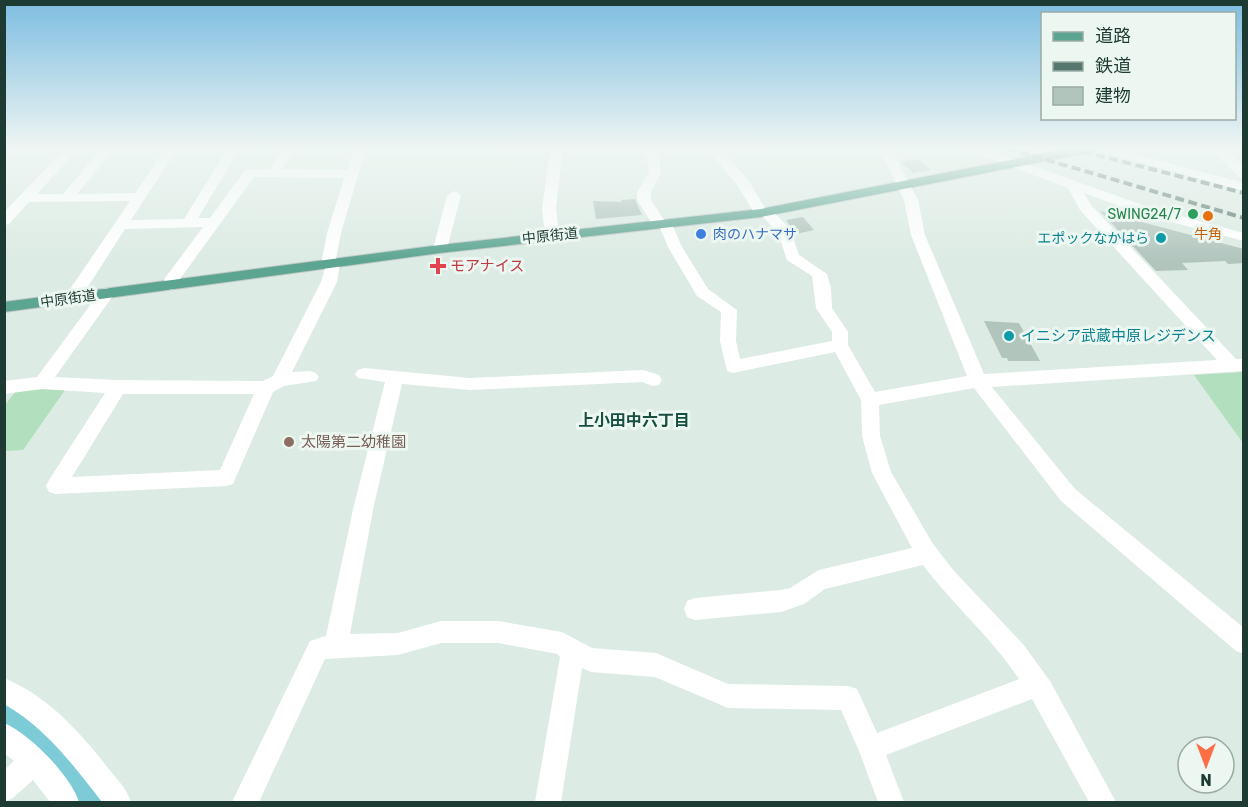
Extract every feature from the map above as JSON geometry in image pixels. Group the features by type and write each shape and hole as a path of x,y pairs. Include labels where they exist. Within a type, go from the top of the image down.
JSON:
{"main road":[{"name":"中原街道","path":"4,307 440,249 763,212 905,186"}],"street":[{"path":"4,221 37,186"},
{"path":"66,198 77,186"},
{"path":"72,298 147,186"},
{"path":"188,223 211,186"},
{"path":"171,285 173,278 241,186"},
{"path":"118,387 56,486 226,478 273,384 329,282 334,233 348,186"},
{"path":"552,186 549,208 552,236"},
{"path":"648,186 644,192 644,201 662,224 702,292 729,310 728,341 733,366 840,345"},
{"path":"745,186 763,212 785,232 792,257 819,274 823,288 824,308 840,332 840,345 870,400 871,436 882,473 929,554 946,578 1015,652 1075,749 1103,802"},
{"path":"905,186 911,200 918,235 978,381 1068,495 1244,644"},
{"path":"1068,186 1146,211 1244,237"},
{"path":"1074,188 1085,207 1237,365"},
{"path":"440,249 454,195"},
{"path":"25,198 140,197"},
{"path":"121,225 216,222"},
{"path":"42,383 107,293"},
{"path":"870,400 978,381 1237,365"},
{"path":"364,374 470,384 643,376 653,380"},
{"path":"4,388 42,383 118,387 273,384 310,376"},
{"path":"336,646 364,505 395,377"},
{"path":"695,609 781,601 796,597 819,580 929,554"},
{"path":"245,802 318,649 336,646 398,644 441,632 498,632 562,643 573,652 591,660 656,665 728,696 848,698 871,748 891,802"},
{"path":"548,802 573,652"},
{"path":"871,748 1036,685"},
{"path":"4,690 47,717 67,736 118,802"},
{"path":"4,736 34,761 66,802"},
{"path":"4,789 34,761"}],"green space":[{"path":"1244,372 1243,443 1194,375"},
{"path":"65,390 23,450 5,451 4,406 16,391"}],"building":[{"path":"635,199 642,215 596,219 593,201 621,202"},
{"name":"エポックなかはら","path":"1100,211 1244,249 1244,263 1228,264 1225,261 1182,263 1188,270 1156,271"},
{"path":"803,217 814,230 796,234 786,220"},
{"name":"イニシア武蔵中原レジデンス","path":"984,321 1019,323 1040,361 1008,361 1007,358 1002,358"}],"waterway":[{"path":"4,712 47,744 92,802"}],"railway":[{"path":"1135,186 1244,218"},
{"path":"1216,186 1244,193"}],"place":[{"name":"SWING24/7","path":"1193,214"},
{"name":"牛角","path":"1208,216"},
{"name":"肉のハナマサ","path":"701,234"},
{"name":"エポックなかはら","path":"1161,238"},
{"name":"モアナイス","path":"438,266"},
{"name":"イニシア武蔵中原レジデンス","path":"1009,336"},
{"name":"太陽第二幼稚園","path":"289,442"}],"district":[{"name":"上小田中六丁目","path":"634,420"}]}
